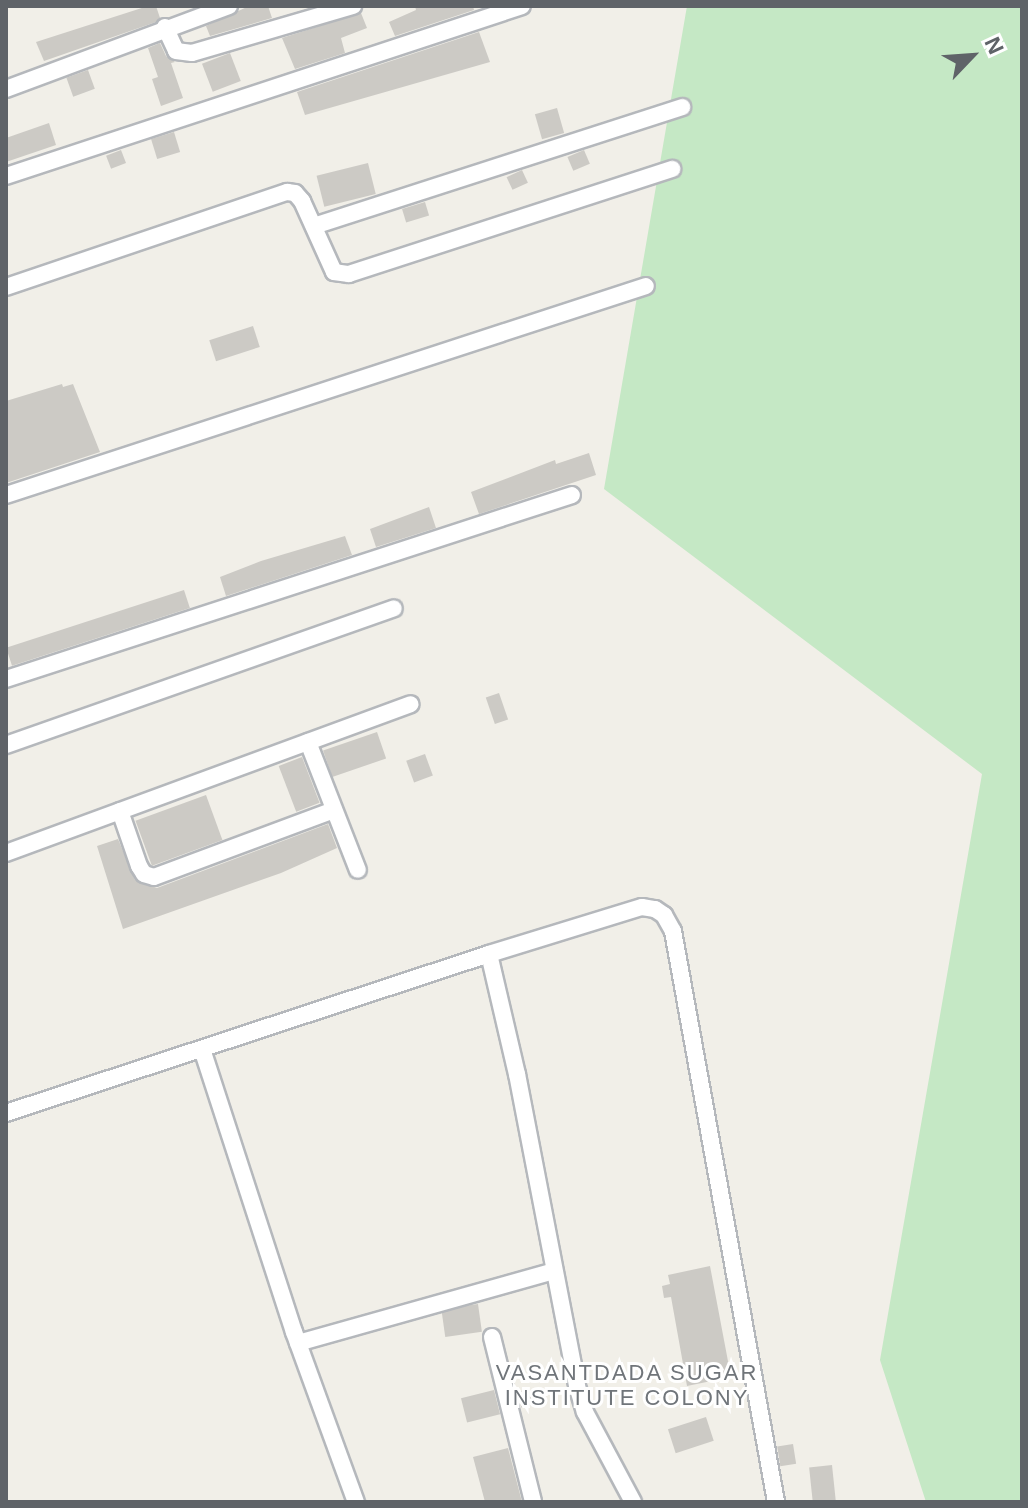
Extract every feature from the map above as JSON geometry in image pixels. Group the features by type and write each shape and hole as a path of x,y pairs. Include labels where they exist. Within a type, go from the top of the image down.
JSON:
{"street":[{"path":"6,89 165,27 229,6"},
{"path":"165,27 176,51 192,53 353,6"},
{"path":"6,176 522,6"},
{"path":"314,226 682,107"},
{"path":"6,287 279,193 295,193 314,226 334,272 349,274 672,169"},
{"path":"6,495 646,286"},
{"path":"6,679 572,495"},
{"path":"6,745 394,608"},
{"path":"6,853 410,704"},
{"path":"308,742 358,870"},
{"path":"120,811 139,866 144,874 154,877 334,810"},
{"path":"6,1113 489,954 642,907 655,909 664,915 673,931 776,1502"},
{"path":"489,954 517,1074 554,1271 585,1412 633,1502"},
{"path":"202,1049 298,1343 356,1502"},
{"path":"298,1343 554,1271"},
{"path":"492,1337 533,1502"}],"green space":[{"path":"687,6 1022,6 1022,1502 926,1502 880,1360 982,774 604,489"}],"building":[{"path":"156,6 160,18 156,22 44,61 36,42"},
{"path":"249,6 268,6 272,18 210,36 206,26"},
{"path":"415,6 473,6 474,10 395,36 389,22 416,10"},
{"path":"361,13 367,28 341,38 345,53 295,69 282,38"},
{"path":"479,32 490,62 305,115 297,92"},
{"path":"160,43 166,56 175,62 171,63 183,98 161,106 152,79 158,77 148,48"},
{"path":"230,53 241,81 213,92 202,64"},
{"path":"88,70 95,89 73,97 66,78"},
{"path":"557,108 564,133 542,139 535,114"},
{"path":"49,123 56,145 6,162 6,138"},
{"path":"174,132 180,152 157,159 151,139"},
{"path":"121,150 126,163 111,169 106,156"},
{"path":"584,150 590,164 573,171 567,157"},
{"path":"368,163 376,194 324,207 317,176"},
{"path":"522,170 528,183 513,190 507,177"},
{"path":"425,202 429,215 406,222 402,209"},
{"path":"253,326 260,347 216,361 209,340"},
{"path":"62,384 63,387 73,384 100,452 6,483 6,401"},
{"path":"589,453 596,475 479,514 471,492 555,460 556,464"},
{"path":"429,507 436,528 376,547 370,529"},
{"path":"345,536 352,555 226,596 220,577 261,561"},
{"path":"184,590 190,608 12,666 6,648"},
{"path":"499,693 508,719 495,724 486,698"},
{"path":"377,732 386,758 332,777 323,751"},
{"path":"425,754 433,776 414,782 406,761"},
{"path":"302,757 320,803 296,812 279,766"},
{"path":"206,795 222,840 152,866 136,821"},
{"path":"328,824 337,848 281,873 123,929 97,846 118,839 135,880 157,888"},
{"path":"710,1266 731,1377 687,1386 671,1297 664,1298 662,1286 670,1284 668,1275"},
{"path":"478,1304 482,1332 445,1337 441,1309"},
{"path":"529,1389 533,1405 521,1407 517,1392"},
{"path":"494,1390 500,1414 467,1422 461,1398"},
{"path":"706,1417 714,1441 676,1453 668,1429"},
{"path":"793,1444 796,1464 780,1466 777,1447"},
{"path":"508,1448 522,1502 485,1502 473,1457"},
{"path":"832,1465 836,1502 813,1502 809,1467"}],"district":[{"name":"VASANTDADA SUGAR INSTITUTE COLONY","path":"627,1384"}]}
